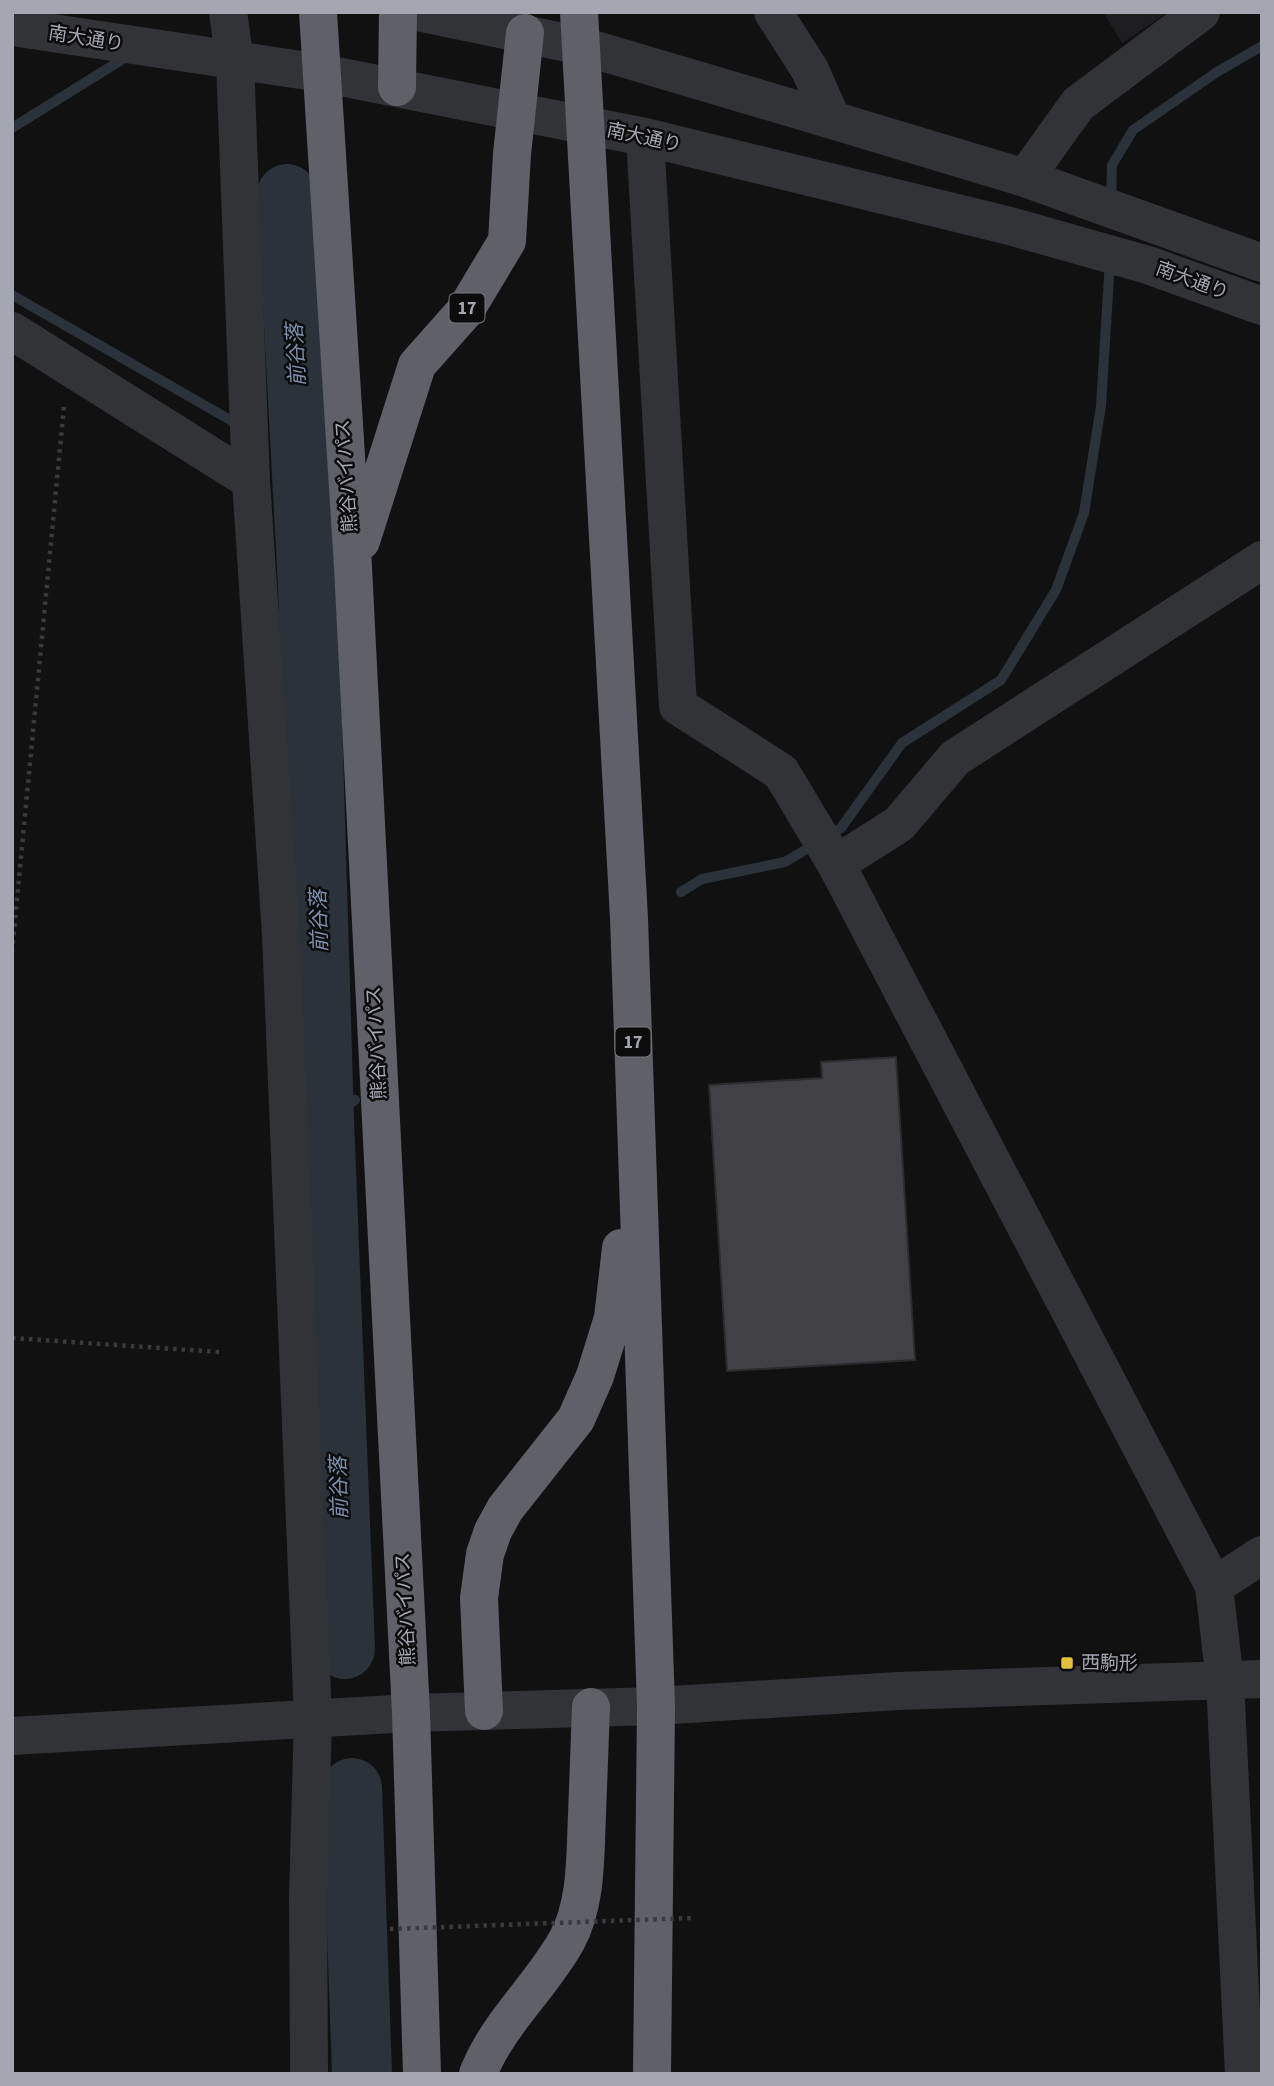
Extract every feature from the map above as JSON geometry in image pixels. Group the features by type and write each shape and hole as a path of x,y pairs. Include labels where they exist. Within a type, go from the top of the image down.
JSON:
{"highway":[{"name":"熊谷バイパス","path":"318,12 353,567 411,1713 422,2074"},
{"path":"397,87 398,12"},
{"name":"17","path":"580,29 629,918 636,1110 656,1706 652,2074"},
{"name":"17","path":"353,567 417,365 465,311 507,241 525,33"},
{"path":"484,1711 479,1598 485,1554 505,1509 576,1419 595,1376 613,1318 636,1110"},
{"path":"478,2074 484,2058 553,1961 577,1919 585,1870 591,1707"}],"street":[{"path":"228,12 235,62 251,481 281,935 313,1718 307,1896 310,2074"},
{"path":"417,12 525,33 580,29 832,120 1025,177 1262,263"},
{"path":"773,12 810,70 832,120"},
{"path":"1025,177 1078,104 1201,12"},
{"name":"南大通り","path":"12,27 235,62 321,72 584,127 645,137 1010,226 1129,260 1262,306"},
{"path":"645,137 678,706 781,772 836,864 1214,1586 1243,1680 1244,2074"},
{"path":"12,331 251,481"},
{"path":"836,864 899,824 955,758 1262,560"},
{"path":"1214,1586 1262,1555"},
{"path":"12,1736 411,1713 656,1706 898,1691 1243,1680"}],"path":[{"path":"12,952 67,367"},
{"path":"12,1338 220,1352"},
{"path":"390,1929 691,1918"}],"shaded area":[{"path":"1103,12 1168,12 1122,43"}],"building":[{"path":"896,1057 915,1360 727,1371 709,1085 822,1078 821,1062"}],"waterway":[{"path":"1111,200 1112,165 1133,130 1217,72 1262,46"},
{"path":"12,128 123,59"},
{"name":"前谷落","path":"287,194 308,586 324,1120 345,1649"},
{"path":"834,832 841,828 902,743 1001,680 1056,590 1084,513 1101,406 1110,261"},
{"path":"12,295 232,421"},
{"path":"681,892 702,879 785,862 810,847"},
{"path":"324,1120 355,1100"},
{"name":"前谷落","path":"352,1788 362,2074"}],"place":[{"name":"西駒形","path":"1067,1663"}]}
